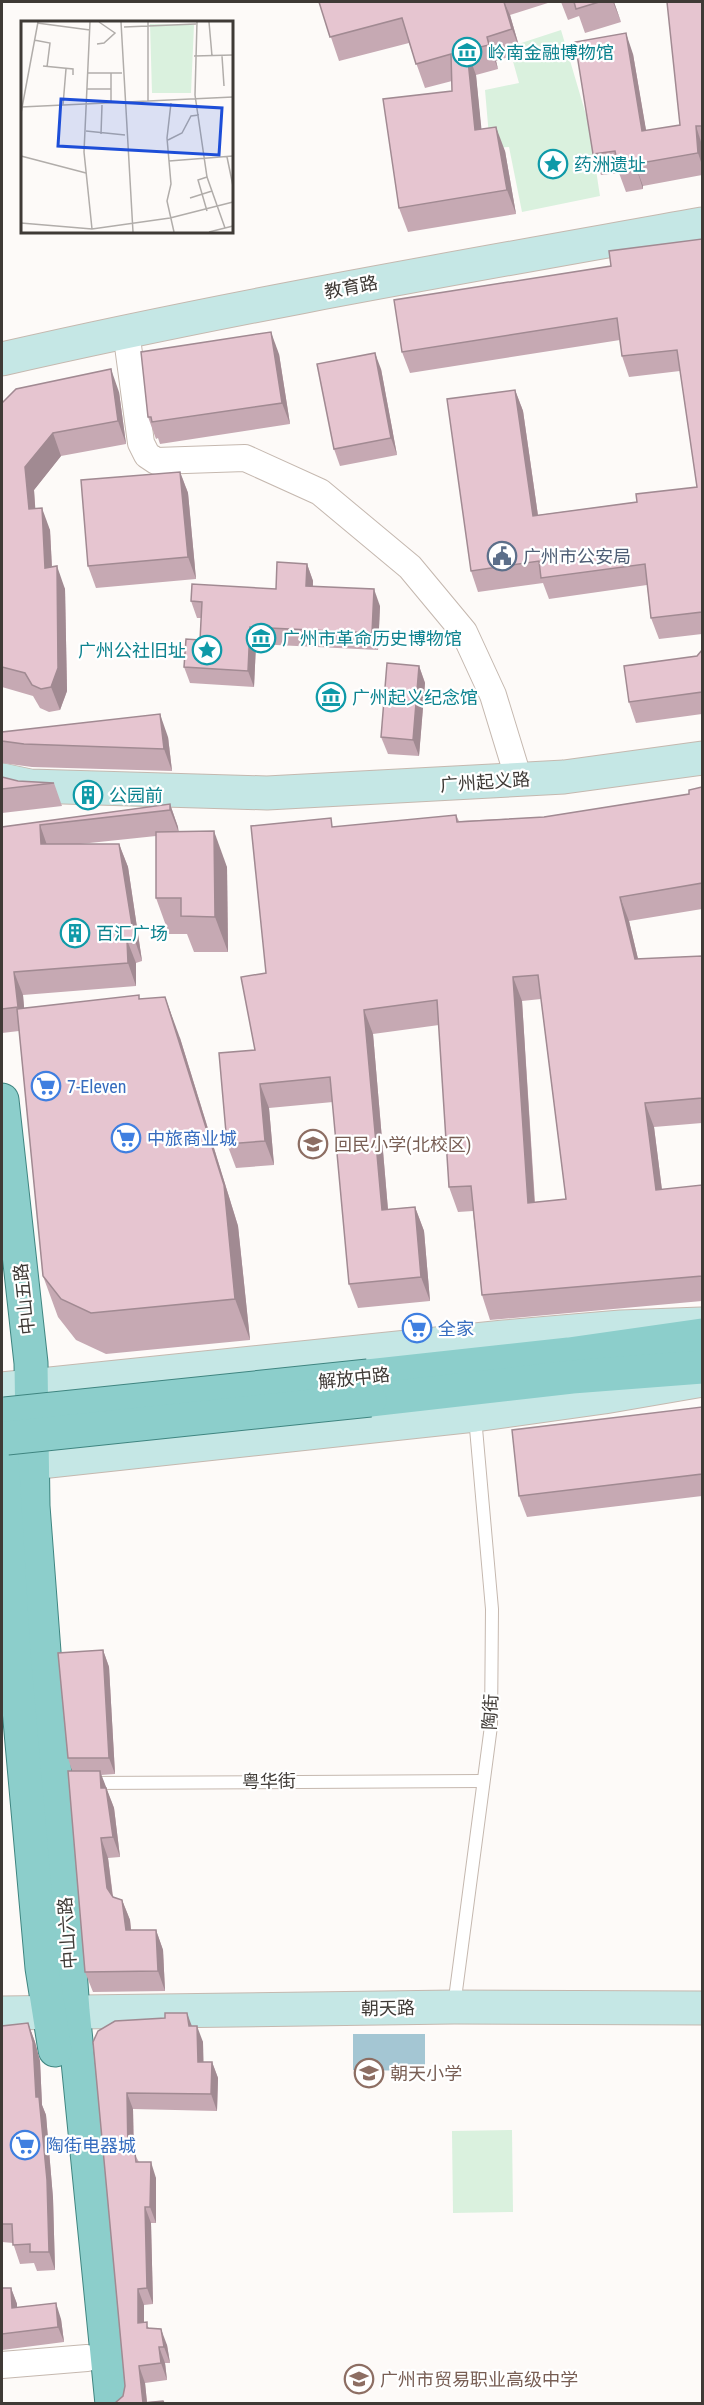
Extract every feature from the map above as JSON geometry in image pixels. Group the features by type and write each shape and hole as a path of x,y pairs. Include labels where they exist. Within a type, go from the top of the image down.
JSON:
{"main road":[{"name":"教育路","path":"2,359 126,331 378,282 702,224"},
{"name":"广州起义路","path":"2,780 30,786 267,793 564,777 702,758"},
{"name":"广州起义路","path":"118,818 267,793"},
{"name":"中山五路","path":"2,1100 9,1433"},
{"path":"9,1433 504,1337 621,1327 702,1324"},
{"name":"解放中路","path":"9,1433 369,1388 569,1354 702,1335"},
{"name":"解放中路","path":"369,1388 702,1367"},
{"path":"9,1433 475,1414 604,1397 702,1380"},
{"name":"中山六路","path":"9,1433 8,1653 42,1968 62,2012 112,2403"},
{"name":"中山六路","path":"9,1433 35,1540 56,1783 62,2012 92,2403"},
{"name":"朝天路","path":"2,2013 454,2007 702,2008"}],"street":[{"path":"126,331 141,443 147,455 156,461 245,458 320,492 410,567 464,632 493,695 519,780"},
{"path":"2,2365 87,2358"}],"lane":[{"name":"陶街","path":"454,2007 491,1726 492,1609 475,1414"},
{"name":"粤华街","path":"56,1783 482,1781"}],"green space":[{"path":"561,30 589,125 600,196 522,212 509,147 490,148 485,90 519,83 509,47"},
{"path":"512,2130 513,2212 453,2213 452,2131"}],"water":[{"path":"353,2034 425,2034 425,2071 353,2070"}],"building":[{"path":"319,2 504,2 512,29 487,37 489,45 467,50 475,130 496,127 507,190 399,208 383,99 452,91 451,54 416,64 402,18 330,37"},
{"path":"574,2 599,2 576,9"},
{"path":"667,2 702,2 702,126 696,126 698,153 635,164 636,167 619,170 615,151 593,154 575,42 626,33 642,131 680,125"},
{"path":"702,239 702,612 651,618 645,564 541,578 539,561 471,571 447,399 515,390 533,516 637,502 636,494 697,487 677,350 622,356 617,318 402,352 394,300 611,266 609,251"},
{"path":"271,332 282,403 152,422 151,417 148,417 141,352"},
{"path":"375,353 391,438 334,449 317,364"},
{"path":"111,369 118,421 53,433 25,467 29,509 42,508 45,568 57,566 58,668 51,687 41,689 32,685 25,673 2,667 2,403 16,389"},
{"path":"180,472 188,557 88,566 81,480"},
{"path":"277,562 307,564 306,586 374,589 372,633 250,627 248,671 184,667 186,639 200,640 202,602 191,601 192,584 276,589"},
{"path":"702,650 702,692 629,702 624,666 697,656"},
{"path":"387,663 419,666 413,740 381,737"},
{"path":"160,714 164,749 24,744 2,741 2,732"},
{"path":"2,777 18,781 54,783 2,789"},
{"path":"702,787 702,883 620,897 635,959 702,956 702,1098 645,1103 656,1190 702,1185 702,1276 482,1295 471,1186 449,1187 437,1000 364,1010 382,1210 415,1207 421,1277 349,1284 330,1077 260,1084 265,1141 227,1144 219,1053 255,1050 241,977 266,973 251,826 331,818 332,827 456,815 457,822 544,817 689,794 689,790","holes":["538,975 566,1199 528,1203 513,977"]},
{"name":"百汇广场","path":"170,804 170,810 40,825 41,844 119,844 134,938 127,940 128,963 14,972 18,1007 2,1009 2,827"},
{"path":"214,831 215,917 181,916 181,898 156,898 156,832"},
{"name":"中旅商业城","path":"139,995 139,999 165,997 224,1185 235,1299 91,1313 61,1299 43,1276 17,1009"},
{"path":"702,1407 702,1474 519,1496 512,1430"},
{"path":"103,1650 109,1758 68,1758 58,1653"},
{"path":"68,1771 100,1771 101,1788 106,1788 113,1837 101,1838 107,1888 113,1897 122,1900 126,1930 156,1930 158,1971 85,1972"},
{"path":"165,2013 187,2013 189,2026 197,2026 198,2062 212,2062 211,2094 127,2093 128,2153 135,2153 136,2162 151,2162 150,2207 145,2207 147,2288 138,2289 138,2323 147,2322 147,2328 161,2329 164,2347 159,2347 161,2363 139,2366 143,2403 115,2403 123,2396 125,2386 93,2042 98,2031 115,2021 165,2018"},
{"path":"28,2023 33,2042 36,2097 39,2097 47,2180 49,2252 30,2252 30,2244 13,2245 12,2224 2,2224 2,2026"},
{"path":"2,2288 11,2288 12,2308 56,2303 58,2327 2,2334"}],"place":[{"name":"岭南金融博物馆","path":"467,52"},
{"name":"药洲遗址","path":"553,164"},
{"name":"广州市公安局","path":"502,556"},
{"name":"广州市革命历史博物馆","path":"261,638"},
{"name":"广州公社旧址","path":"207,650"},
{"name":"广州起义纪念馆","path":"331,697"},
{"name":"公园前","path":"88,795"},
{"name":"百汇广场","path":"75,933"},
{"name":"7-Eleven","path":"46,1086"},
{"name":"中旅商业城","path":"126,1138"},
{"name":"回民小学(北校区)","path":"313,1144"},
{"name":"全家","path":"417,1328"},
{"name":"朝天小学","path":"369,2073"},
{"name":"陶街电器城","path":"25,2145"},
{"name":"广州市贸易职业高级中学","path":"359,2379"}]}
